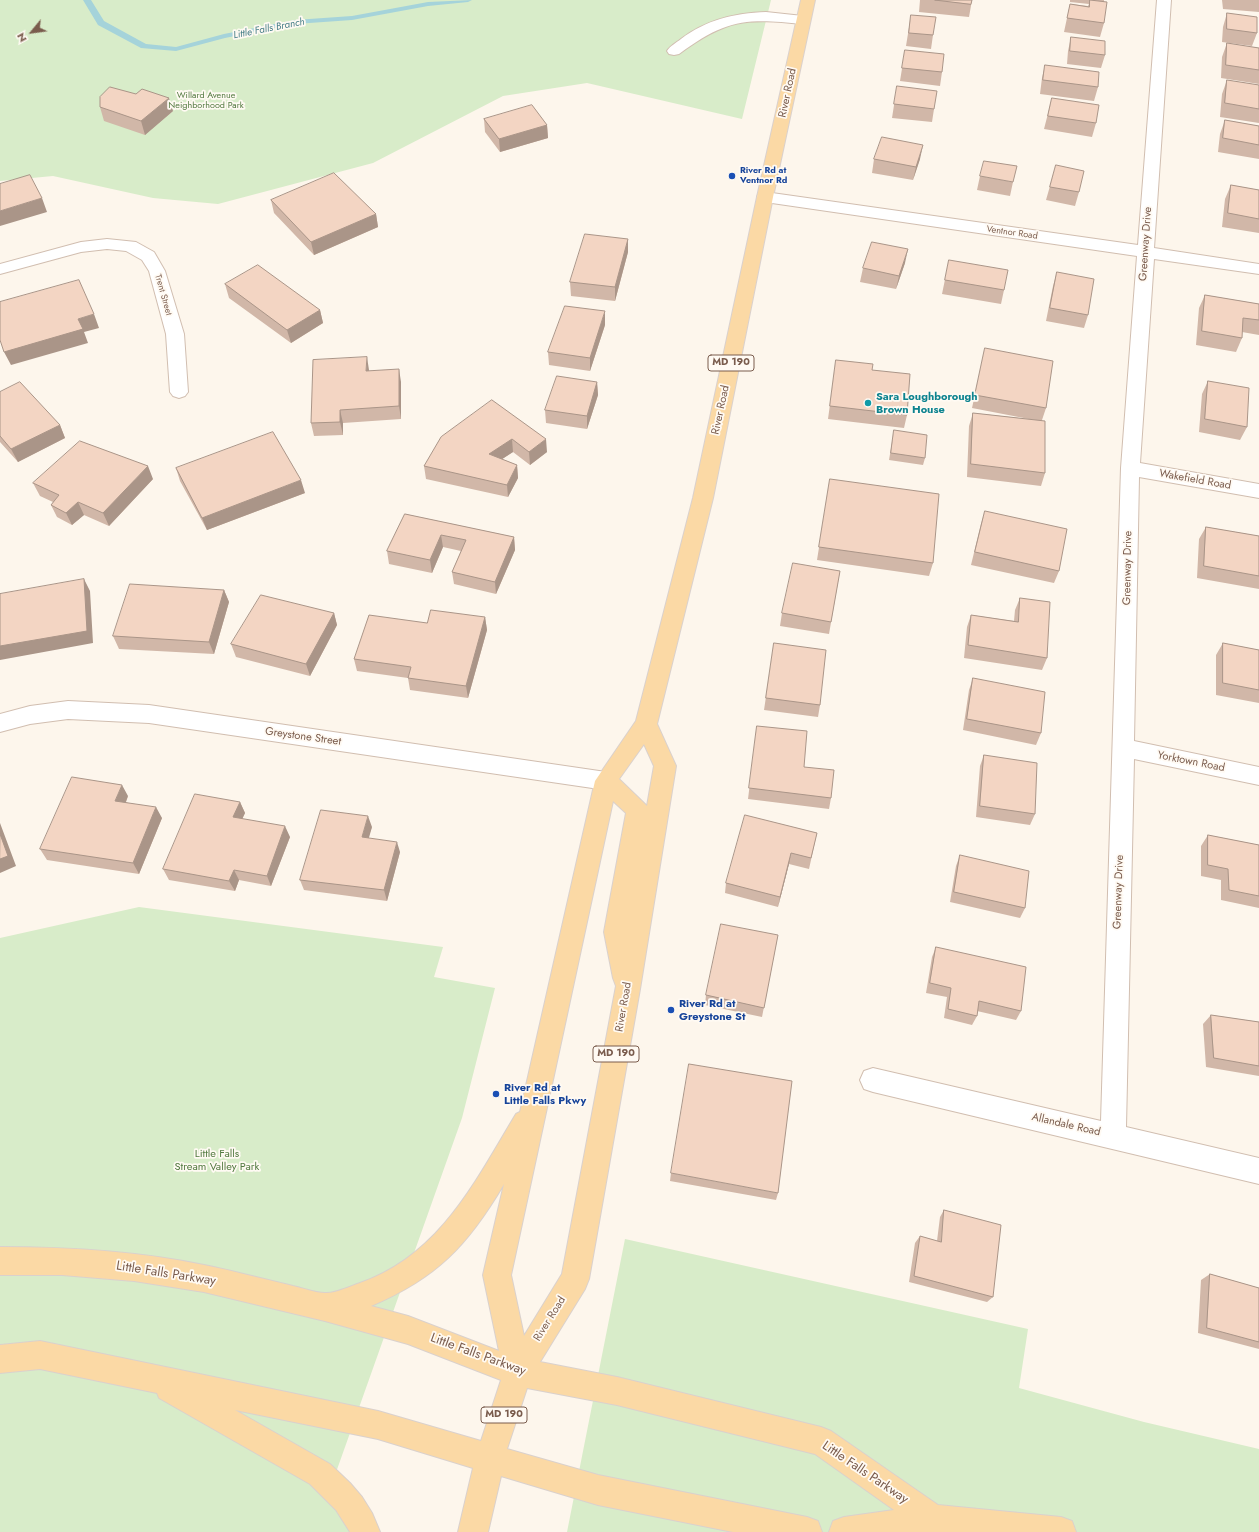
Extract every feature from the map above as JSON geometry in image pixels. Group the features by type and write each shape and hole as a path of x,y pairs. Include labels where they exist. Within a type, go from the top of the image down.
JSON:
{"main road":[{"name":"River Road","path":"518,1372 497,1275 536,1106 606,780 646,724 703,498 765,197 808,0"},
{"name":"River Road","path":"473,1532 490,1458 518,1372 575,1279 628,988 665,766 646,724"},
{"path":"606,780 638,810 616,932 628,988"},
{"path":"325,1307 354,1300 382,1288 409,1274 435,1253 459,1229 479,1201 536,1106"},
{"name":"Little Falls Parkway","path":"0,1261 62,1261 134,1267 204,1278 325,1307 408,1330 518,1372 617,1391 821,1442 933,1519"},
{"path":"0,1359 40,1355 378,1425 598,1490 807,1532"},
{"path":"152,1378 320,1474 338,1490 353,1509 365,1532"},
{"name":"Little Falls Parkway","path":"844,1532 933,1519 1061,1532"}],"street":[{"name":"Greenway Drive","path":"1112,1136 1130,468 1164,0"},
{"path":"674,51 703,30 721,22 751,17 774,17 803,20"},
{"name":"Ventnor Road","path":"765,197 1146,252 1259,270"},
{"name":"Trent Street","path":"0,269 80,247 107,244 130,246 148,256 157,271 175,334 179,392"},
{"name":"Wakefield Road","path":"1130,468 1259,491"},
{"name":"Greystone Street","path":"0,722 30,715 68,710 149,714 555,774 606,780"},
{"name":"Yorktown Road","path":"1123,748 1259,776"},
{"name":"Allandale Road","path":"873,1080 1259,1171"}],"green space":[{"name":"Willard Avenue Neighborhood Park","path":"0,0 771,0 742,119 587,83 503,96 373,163 218,204 153,198 53,176 0,181"},
{"name":"Little Falls Stream Valley Park","path":"139,907 443,947 434,977 495,988 462,1118 329,1492 353,1532 0,1532 0,938"},
{"path":"625,1239 1028,1329 1019,1388 1144,1422 1259,1449 1259,1532 567,1532"}],"building":[{"path":"935,0 972,0 971,4"},
{"path":"1090,0 1107,2 1104,23 1067,18 1070,4 1089,7"},
{"path":"1227,13 1257,17 1257,33 1227,29"},
{"path":"911,15 936,17 933,35 909,33"},
{"path":"1071,37 1105,41 1105,55 1070,51"},
{"path":"1227,43 1259,48 1259,70 1226,65"},
{"path":"905,50 944,54 942,72 902,68"},
{"path":"1045,65 1099,72 1098,87 1043,80"},
{"path":"1227,80 1259,85 1259,109 1225,103"},
{"path":"897,86 937,91 934,109 894,104"},
{"path":"110,87 136,94 142,89 169,98 141,121 100,107 100,97"},
{"path":"1052,98 1099,105 1096,123 1048,116"},
{"path":"532,105 547,125 499,139 484,119"},
{"path":"1225,120 1259,126 1259,145 1223,138"},
{"path":"882,137 923,145 916,167 874,159"},
{"path":"984,161 1017,166 1013,182 980,176"},
{"path":"1056,165 1084,171 1079,192 1050,187"},
{"path":"334,173 376,214 311,242 271,200"},
{"path":"30,175 42,198 0,211 0,184"},
{"path":"1231,185 1259,190 1259,219 1228,213"},
{"path":"585,234 628,239 615,287 570,282"},
{"path":"872,242 908,249 899,276 863,268"},
{"path":"949,260 1008,270 1004,290 945,280"},
{"path":"258,265 320,310 287,330 225,284"},
{"path":"1057,272 1094,279 1088,315 1050,308"},
{"path":"79,280 94,314 78,319 83,329 4,352 0,340 0,302"},
{"path":"1205,295 1259,304 1259,320 1243,318 1242,338 1202,331"},
{"path":"565,306 605,311 590,358 548,352"},
{"path":"985,348 1053,361 1046,408 975,395"},
{"path":"367,357 366,371 399,369 399,406 340,410 340,422 311,423 313,360"},
{"name":"Sara Loughborough Brown House","path":"836,360 873,364 872,370 910,374 907,415 830,406"},
{"path":"557,376 597,382 587,416 545,410"},
{"path":"1208,381 1249,388 1247,427 1205,419"},
{"path":"20,382 60,425 11,449 0,436 0,392"},
{"path":"492,400 546,439 529,452 512,439 489,454 517,465 507,485 424,466 441,437"},
{"path":"973,413 1045,421 1045,473 971,464"},
{"path":"894,430 927,435 925,458 891,453"},
{"path":"273,432 301,480 202,518 176,468"},
{"path":"80,441 148,466 103,513 78,502 66,513 51,505 59,495 33,483"},
{"path":"830,479 939,494 933,563 819,547"},
{"path":"985,511 1067,529 1059,571 975,552"},
{"path":"405,514 514,537 495,582 452,572 466,540 441,535 430,560 387,551"},
{"path":"1206,527 1259,536 1259,576 1204,566"},
{"path":"793,563 840,571 831,622 782,613"},
{"path":"84,579 87,631 0,646 0,594"},
{"path":"130,584 224,590 209,642 113,636"},
{"path":"261,595 334,613 306,664 231,644"},
{"path":"1020,598 1050,602 1047,658 968,645 971,615 1018,622"},
{"path":"431,610 485,617 466,686 408,678 411,667 354,659 369,615 427,623"},
{"path":"774,643 826,650 820,705 766,698"},
{"path":"1223,643 1259,650 1259,690 1223,683"},
{"path":"973,678 1045,692 1041,733 967,719"},
{"path":"757,726 807,731 804,767 834,770 831,798 749,788"},
{"path":"984,755 1037,763 1035,814 980,806"},
{"path":"72,777 122,785 115,801 156,807 133,863 40,849"},
{"path":"195,794 240,802 233,817 285,826 267,876 234,870 229,881 163,869"},
{"path":"321,810 368,816 362,837 397,842 384,890 300,880"},
{"path":"745,815 817,833 811,858 791,853 780,897 726,883"},
{"path":"0,834 8,856 0,859"},
{"path":"1208,835 1259,845 1259,896 1229,890 1228,869 1208,865"},
{"path":"960,855 1029,871 1025,908 954,892"},
{"path":"721,924 778,935 764,1008 706,995"},
{"path":"936,947 1026,967 1021,1011 979,1001 977,1016 948,1009 951,988 930,983"},
{"path":"1211,1015 1259,1022 1259,1066 1214,1058"},
{"path":"689,1064 792,1081 778,1193 671,1173"},
{"path":"944,1210 1001,1225 993,1297 914,1276 920,1236 941,1242"},
{"path":"1210,1274 1259,1288 1259,1342 1207,1328"}],"waterway":[{"name":"Little Falls Branch","path":"87,0 101,23 144,46 176,49 224,36 295,22 352,18 428,4 468,0"}],"place":[{"name":"River Rd at Ventnor Rd","path":"732,176"},
{"name":"Sara Loughborough Brown House","path":"868,403"},
{"name":"River Rd at Greystone St","path":"671,1010"},
{"name":"River Rd at Little Falls Pkwy","path":"496,1094"}]}
